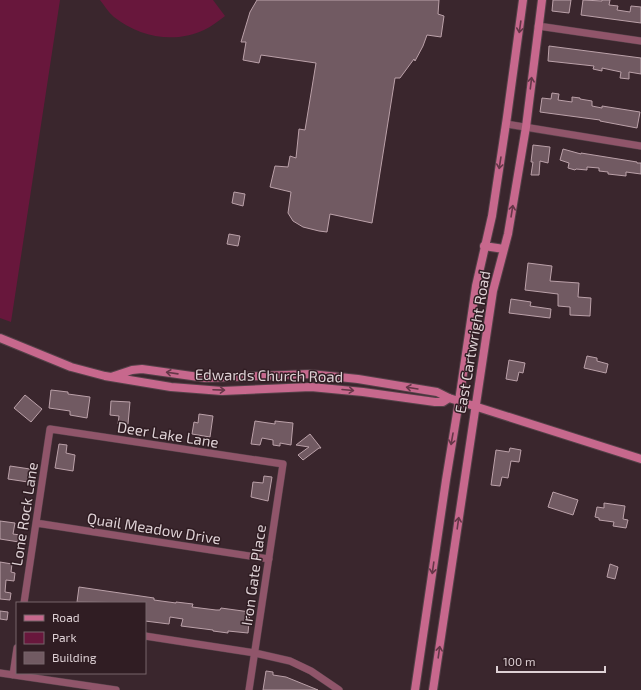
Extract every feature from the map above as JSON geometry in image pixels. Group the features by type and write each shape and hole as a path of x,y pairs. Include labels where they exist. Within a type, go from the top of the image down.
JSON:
{"main road":[{"name":"East Cartwright Road","path":"415,690 444,488 459,401 476,286 492,216 524,0"},
{"name":"East Cartwright Road","path":"433,690 493,291 508,234 526,127 542,0"},
{"path":"484,246 504,249"},
{"name":"Edwards Church Road","path":"0,338 71,367 111,377 171,387 222,391 311,387 363,392 435,402 443,402 449,398"},
{"name":"Edwards Church Road","path":"111,377 142,368 206,378 310,374 358,379 436,392 475,407 641,459"}],"street":[{"path":"538,26 641,40"},
{"path":"506,124 641,146"},
{"name":"Deer Lake Lane","path":"50,429 283,464"},
{"name":"Lone Rock Lane","path":"24,602 50,429"},
{"name":"Iron Gate Place","path":"249,690 283,464"},
{"name":"Quail Meadow Drive","path":"36,523 269,559"},
{"path":"146,636 255,653 290,661 311,671 339,690"},
{"path":"13,675 16,655"},
{"path":"0,673 116,690"}],"green space":[{"path":"0,0 60,0 11,322 0,318"},
{"path":"100,0 213,0 225,16 207,29 193,34 181,37 157,36 146,34 124,24 108,11"}],"building":[{"path":"257,0 439,0 438,14 444,16 441,37 427,35 415,61 414,59 400,78 395,78 372,223 330,214 327,232 303,227 293,221 288,213 291,192 270,187 275,166 288,167 290,156 296,158 299,129 305,130 316,63 261,55 259,63 243,60 246,42 241,42 250,12"},
{"path":"553,0 571,0 569,13 552,11"},
{"path":"583,0 610,0 609,5 618,6 617,10 630,12 631,6 641,7 641,23 581,15"},
{"path":"549,46 641,58 641,74 629,72 629,79 620,78 621,72 602,68 602,71 593,69 594,66 548,61"},
{"path":"552,93 559,94 558,100 572,102 572,97 580,98 592,101 592,106 602,108 602,106 640,112 637,128 600,120 540,112 542,98 551,99"},
{"path":"533,145 550,147 548,163 540,161 539,175 531,175"},
{"path":"563,149 581,154 641,163 641,174 626,172 626,176 608,174 608,172 599,171 599,168 587,167 587,170 575,170 568,168 569,163 560,160"},
{"path":"234,192 245,194 243,206 232,203"},
{"path":"229,234 240,236 238,246 227,244"},
{"path":"528,263 552,266 550,281 579,283 578,297 591,298 590,316 570,315 570,307 558,306 558,294 525,290"},
{"path":"511,299 531,302 530,306 551,309 550,318 509,313"},
{"path":"587,356 597,358 597,361 608,364 606,373 584,368"},
{"path":"509,360 525,363 523,373 519,372 517,381 506,379"},
{"path":"51,390 90,397 87,418 70,415 70,411 49,408"},
{"path":"25,395 42,409 31,422 14,408"},
{"path":"111,401 130,402 128,424 118,424 119,416 110,415"},
{"path":"199,414 213,416 210,437 192,434 194,422 198,423"},
{"path":"255,421 275,424 275,421 293,423 291,445 280,443 280,446 273,445 273,440 262,438 260,445 251,444"},
{"path":"310,434 321,448 303,460 298,455 309,447 296,445"},
{"path":"59,444 67,445 66,453 75,455 73,471 55,468"},
{"path":"510,448 521,450 519,462 511,461 508,478 502,477 500,486 491,485 496,450 509,452"},
{"path":"10,466 30,469 28,482 8,479"},
{"path":"264,476 272,477 268,501 251,497 253,482 263,483"},
{"path":"553,492 578,500 573,515 548,507"},
{"path":"604,503 625,506 623,519 628,520 626,528 613,526 614,522 599,520 599,518 595,517 597,507 604,508"},
{"path":"0,521 15,523 13,534 20,535 19,542 0,539"},
{"path":"0,562 12,564 11,572 15,573 14,581 6,580 5,592 11,593 10,600 0,599"},
{"path":"610,564 618,567 615,579 607,577"},
{"path":"79,587 154,598 154,600 193,604 192,607 216,610 220,610 221,608 250,612 248,633 228,631 228,633 181,626 183,619 170,617 169,624 146,621 146,602 77,602"},
{"path":"0,611 8,612 7,620 0,619"},
{"path":"266,671 273,672 273,675 286,677 318,690 263,690"}]}
